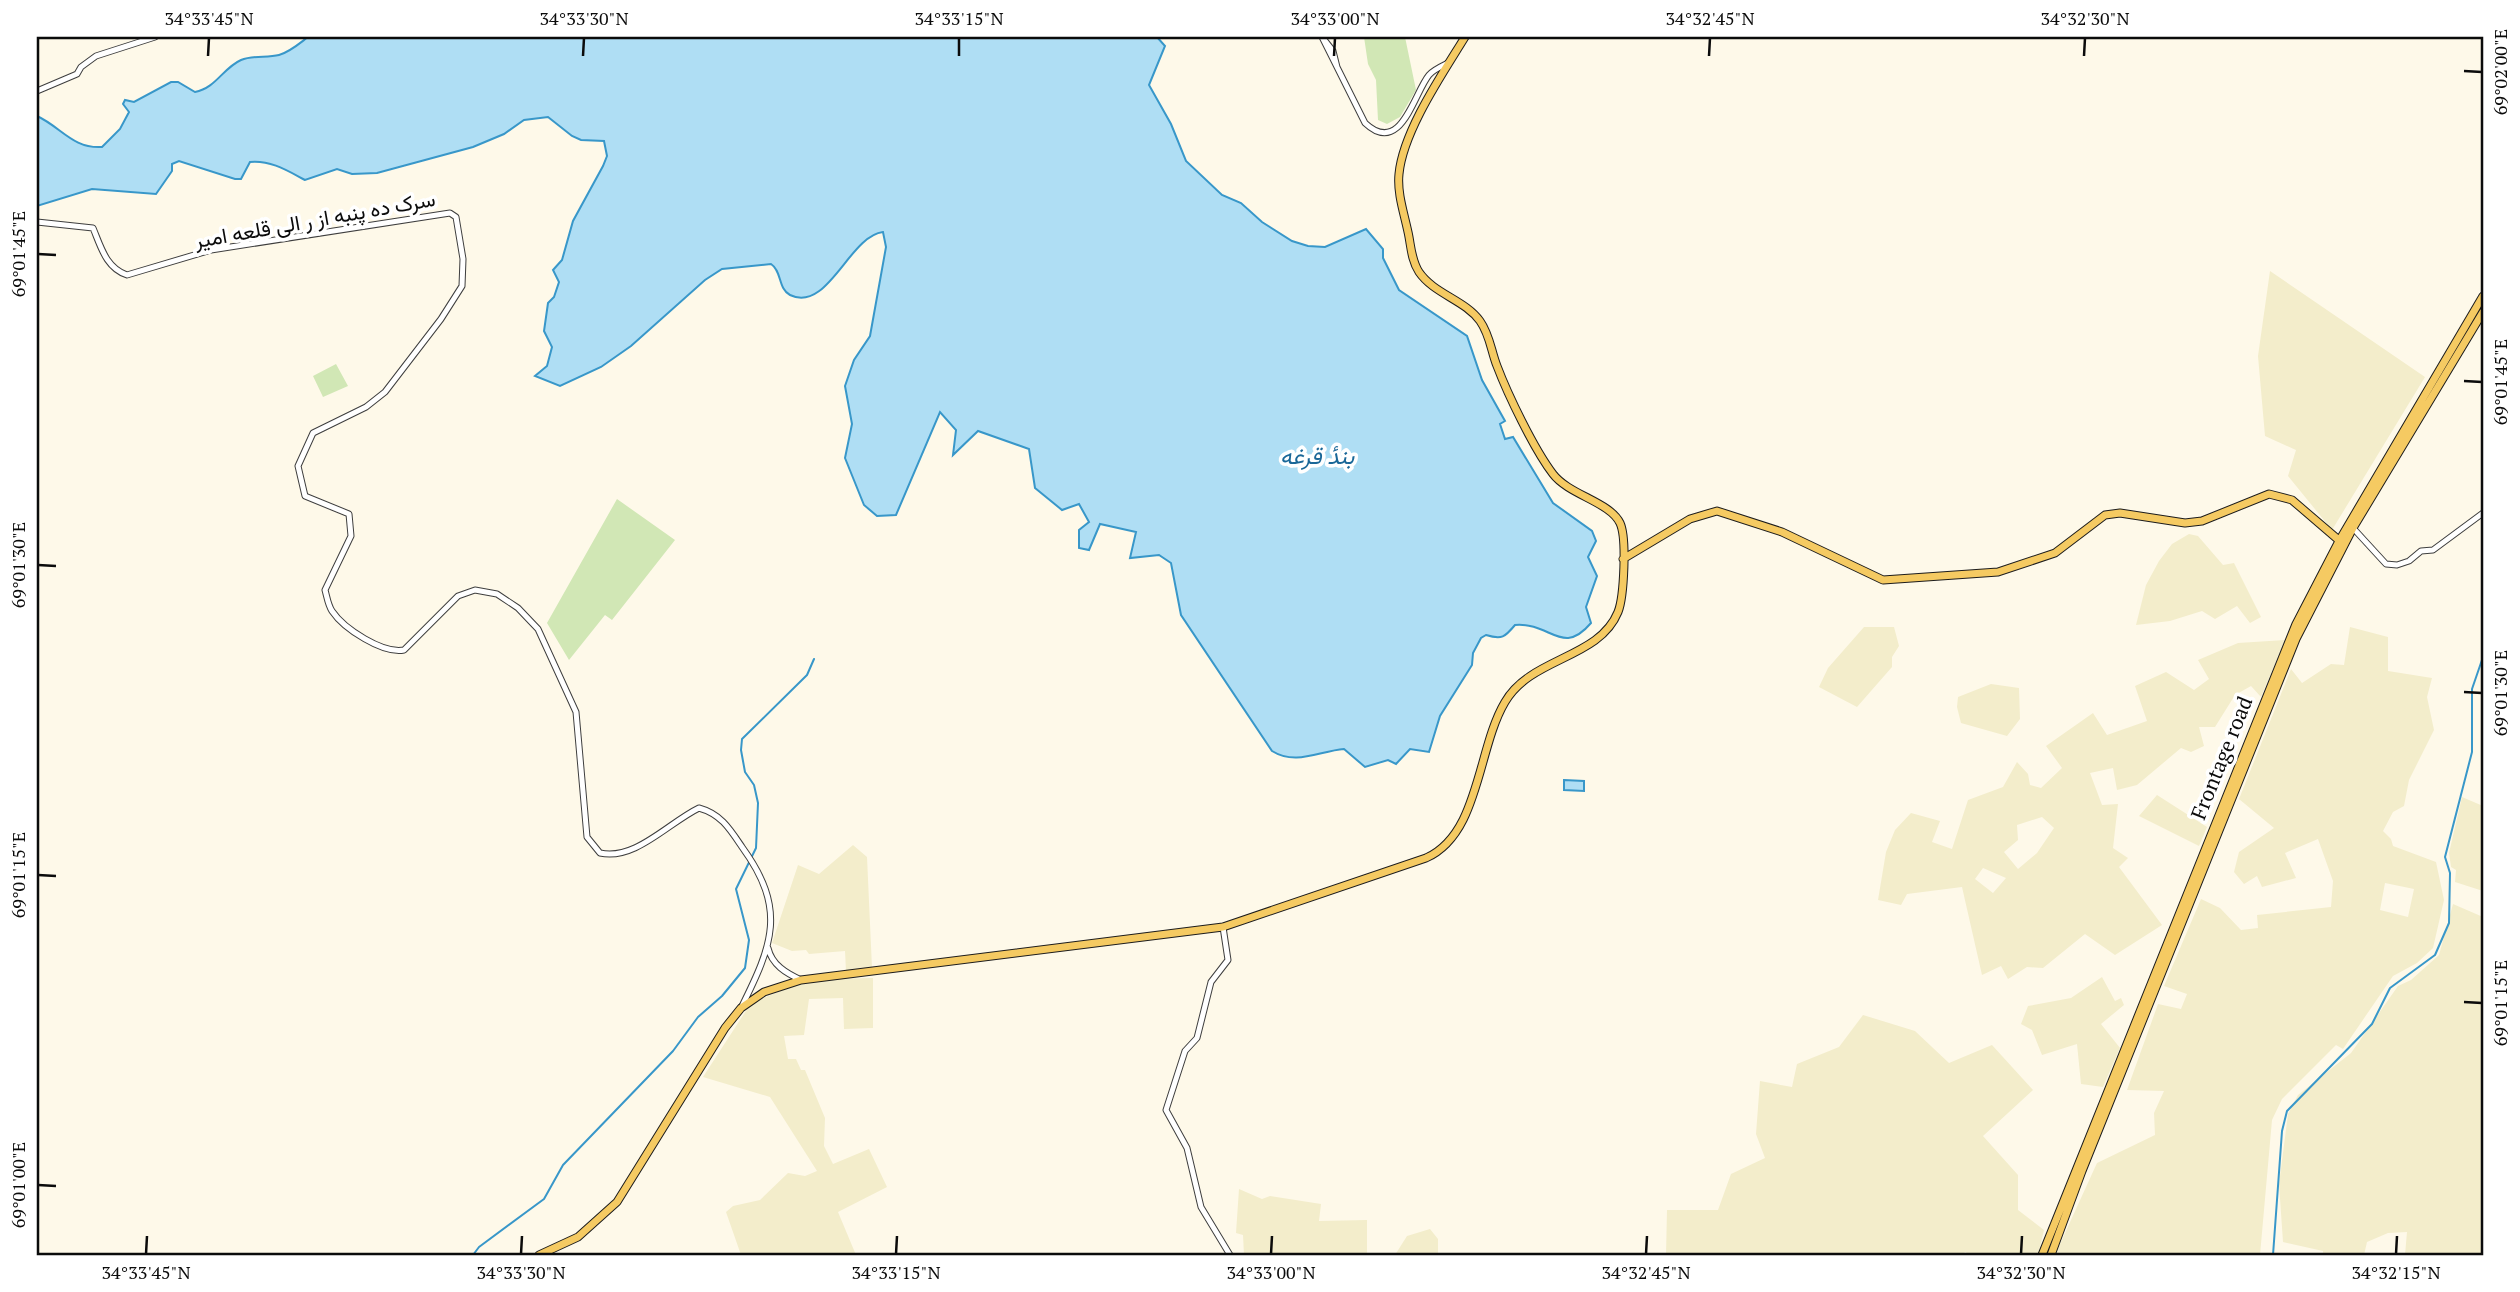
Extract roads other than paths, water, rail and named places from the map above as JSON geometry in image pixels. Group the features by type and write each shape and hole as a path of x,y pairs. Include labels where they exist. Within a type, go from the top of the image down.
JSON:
{"main road":[{"path":"539,1255 578,1237 617,1202 725,1028 741,1008 764,992 801,980 1223,927 1352,885 1426,858 1445,847 1463,821 1505,701 1530,674 1580,651 1613,621 1620,603 1623,559 1623,531 1615,515 1567,488 1546,464 1500,372 1488,336 1479,320 1427,281 1415,265 1399,188 1400,166 1429,95 1465,37"},
{"name":"Frontage road","path":"2042,1255 2276,671 2342,542 2483,296"},
{"path":"2051,1255 2073,1193 2296,639 2342,542 2483,312"},
{"path":"1623,559 1690,519 1717,511 1782,532 1883,580 1998,572 2055,553 2105,515 2120,513 2185,523 2202,521 2269,494 2291,500 2342,542"}],"street":[{"path":"37,91 77,74 81,66 96,56 155,37"},
{"path":"1322,37 1333,51 1337,67 1365,123 1373,131 1385,132 1398,127 1408,118 1429,75 1450,61"},
{"name":"سرک ده پنبه از ر الی قلعه امیر","path":"37,222 93,228 107,262 118,272 127,275 211,250 450,213 456,217 463,259 462,286 385,392 366,407 313,433 299,467 305,496 349,514 351,536 325,590 331,610 351,632 394,652 404,650 458,596 475,590 497,594 516,607 538,629 576,712 587,837 600,853 613,856 627,853 699,808 712,812 725,822 757,867 773,923 762,966 741,1008"},
{"path":"2353,528 2386,564 2397,565 2409,561 2421,551 2433,550 2483,513"},
{"path":"1223,927 1228,960 1211,982 1197,1038 1185,1051 1166,1110 1187,1148 1201,1207 1230,1255"},
{"path":"768,937 772,959 784,972 801,980"}],"water":[{"name":"بندٔ قرغه","path":"308,37 1157,37 1165,46 1149,85 1171,124 1186,161 1222,195 1241,203 1262,222 1292,241 1325,247 1366,229 1383,249 1383,258 1399,290 1467,336 1482,380 1505,421 1500,424 1505,439 1513,437 1553,503 1592,531 1596,541 1588,557 1597,576 1586,607 1591,623 1581,633 1572,637 1564,638 1527,625 1515,625 1503,636 1486,635 1481,638 1473,653 1472,665 1440,716 1429,752 1410,749 1396,764 1388,760 1365,767 1344,749 1299,757 1272,751 1181,615 1171,563 1159,555 1130,558 1136,532 1100,524 1089,550 1079,548 1079,530 1089,522 1079,504 1062,510 1035,488 1029,449 978,431 953,455 956,430 940,412 896,515 877,516 864,505 845,458 852,424 845,386 854,360 870,336 886,247 883,232 859,246 827,284 804,298 786,292 771,264 722,269 705,280 631,346 601,367 560,386 535,376 547,366 552,347 544,331 548,303 554,297 559,282 553,270 562,260 573,221 607,156 604,141 581,140 548,117 524,120 504,134 473,147 377,173 352,174 337,169 305,180 272,164 250,162 241,179 235,179 179,161 172,164 172,171 156,194 92,189 37,206 37,116 83,145 102,147 120,129 129,112 123,104 125,100 134,102 171,82 178,82 195,92 202,90 241,60 283,54"},
{"path":"1564,780 1584,781 1584,791 1564,790"}],"waterway":[{"path":"2273,1255 2282,1131 2287,1111 2372,1024 2390,988 2435,955 2449,923 2450,873 2445,857 2472,752 2472,689 2483,657"},
{"path":"473,1255 479,1247 544,1199 563,1165 673,1051 698,1017 722,996 745,968 749,940 736,889 756,848 758,803 754,785 745,772 742,739 807,675 814,659"}]}
